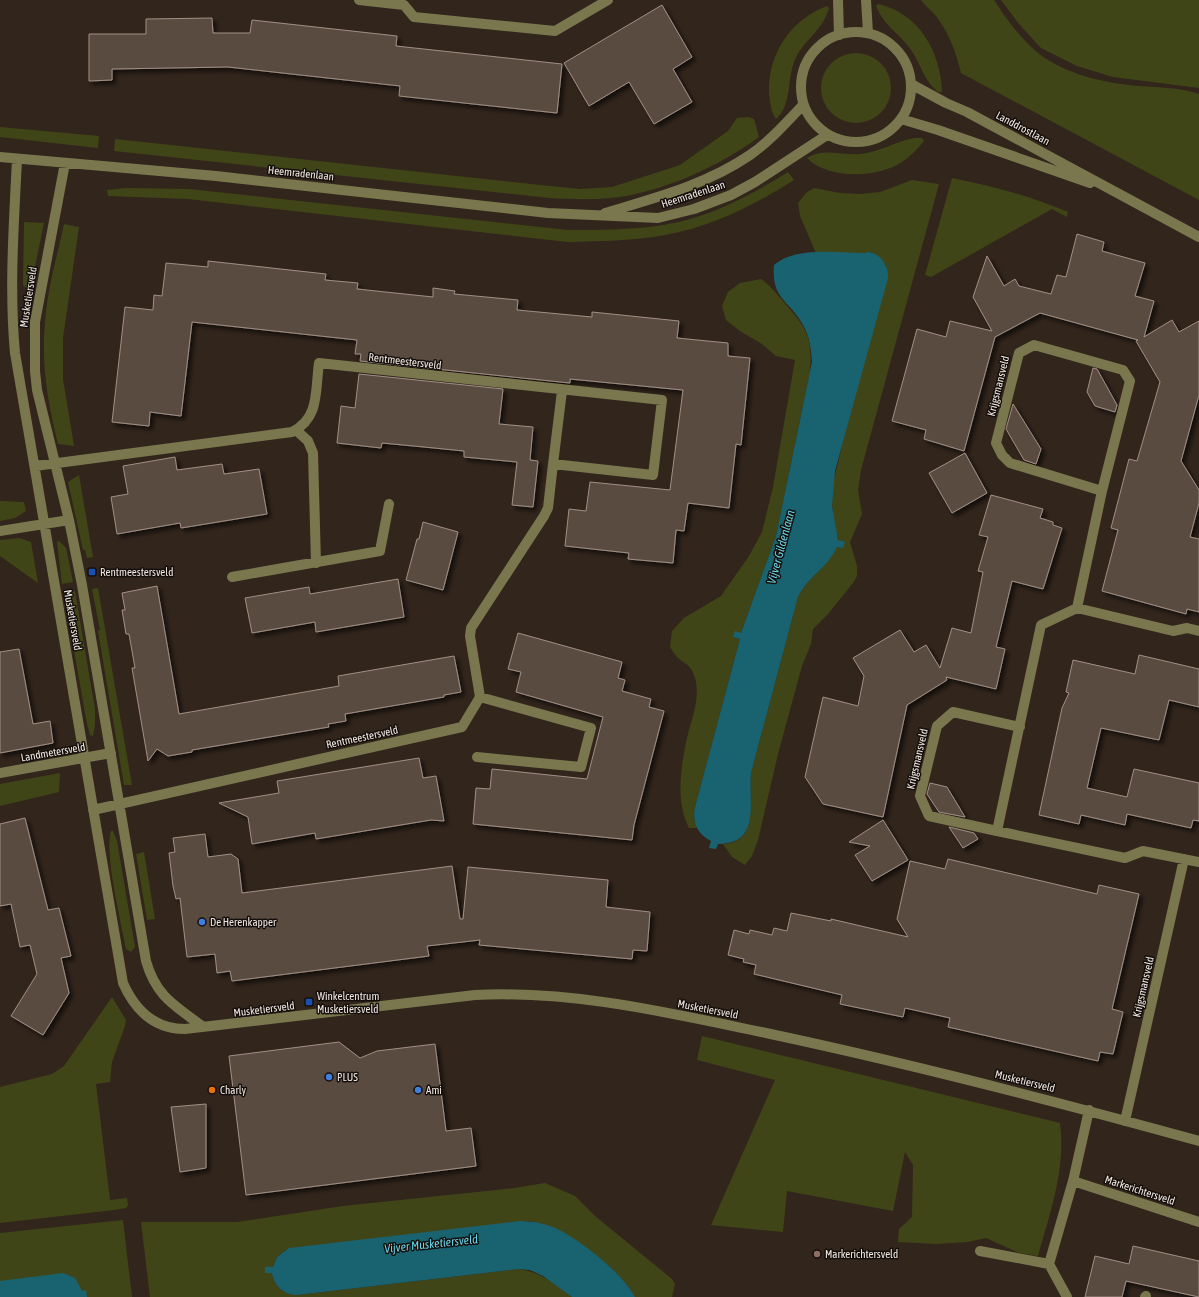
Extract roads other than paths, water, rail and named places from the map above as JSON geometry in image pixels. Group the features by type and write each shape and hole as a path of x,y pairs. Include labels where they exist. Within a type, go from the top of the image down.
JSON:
{"street":[{"path":"359,0 404,5 414,17 555,31 608,0"},
{"path":"838,0 839,35"},
{"path":"866,0 868,33"},
{"path":"853,32 868,33 881,38 893,46 902,57 908,70 911,84 909,103 901,119 889,131 869,141 858,143 842,141 826,134 812,122 803,105 800,90 801,76 806,62 814,50 826,41 839,35 853,32"},
{"name":"Landdrostlaan","path":"911,84 946,103 967,112 1199,237"},
{"name":"Heemradenlaan","path":"598,215 685,188 722,172 750,155 770,139 803,105"},
{"name":"Landdrostlaan","path":"901,119 938,130 1122,195"},
{"name":"Heemradenlaan","path":"0,157 216,176 548,213 658,218 719,200 756,182 826,134"},
{"name":"Musketiersveld","path":"17,159 13,227 12,326 123,983 130,998 139,1011 151,1020 165,1027 185,1029 475,995 510,994 556,996 632,1006 823,1045 953,1075 1089,1110 1199,1141"},
{"name":"Musketiersveld","path":"65,163 35,322 35,371 37,390 69,520 111,753 144,953 149,974 166,999 202,1026"},
{"name":"Krijgsmansveld","path":"1076,608 1102,491 1130,381 1123,370 1034,345 1019,353 996,443 1002,456 1010,463 1102,491"},
{"name":"Rentmeestersveld","path":"296,430 305,425 314,411 319,363 562,391 662,400 654,475 553,464"},
{"path":"477,757 581,767 591,728 480,697 470,636 472,625 548,508 562,391"},
{"path":"35,466 292,432 296,430 308,441 313,453 316,563"},
{"path":"232,577 380,551 389,504"},
{"path":"0,531 69,520"},
{"path":"997,831 1041,625 1076,608 1173,631 1188,628 1199,631"},
{"name":"Rentmeestersveld","path":"93,810 462,727 480,697"},
{"name":"Krijgsmansveld","path":"1020,727 953,712 937,726 920,796 929,816 1125,858 1143,851 1199,862"},
{"name":"Landmetersveld","path":"0,774 111,753"},
{"name":"Krijgsmansveld","path":"1125,1121 1184,859"},
{"path":"1067,1297 1049,1264 1073,1181 1089,1110"},
{"name":"Markerichtersveld","path":"1073,1181 1199,1222"},
{"path":"980,1251 1049,1264"}],"water":[{"name":"Vijver Gildenlaan","path":"867,252 875,254 882,260 887,268 888,278 835,471 832,506 838,540 845,542 843,548 837,547 829,561 807,583 798,597 751,773 751,808 747,829 741,837 732,842 718,844 716,849 709,848 711,841 702,835 695,823 695,807 740,639 733,637 735,631 741,633 776,536 812,362 810,343 807,334 798,317 782,299 775,286 774,265 783,259 805,253"},
{"name":"Vijver Musketiersveld","path":"520,1221 537,1222 553,1227 575,1239 599,1257 621,1277 635,1297 572,1297 543,1276 530,1270 519,1269 297,1295 292,1295 280,1289 273,1278 272,1273 265,1273 265,1267 273,1267 277,1257 289,1248"},
{"path":"63,1273 75,1278 82,1291 86,1290 87,1297 0,1297 0,1281"}],"place":[{"name":"Rentmeestersveld","path":"92,572"},
{"name":"De Herenkapper","path":"202,922"},
{"name":"Winkelcentrum Musketiersveld","path":"309,1002"},
{"name":"PLUS","path":"329,1077"},
{"name":"Charly","path":"212,1090"},
{"name":"Ami","path":"418,1090"},
{"name":"Markerichtersveld","path":"817,1254"}]}
